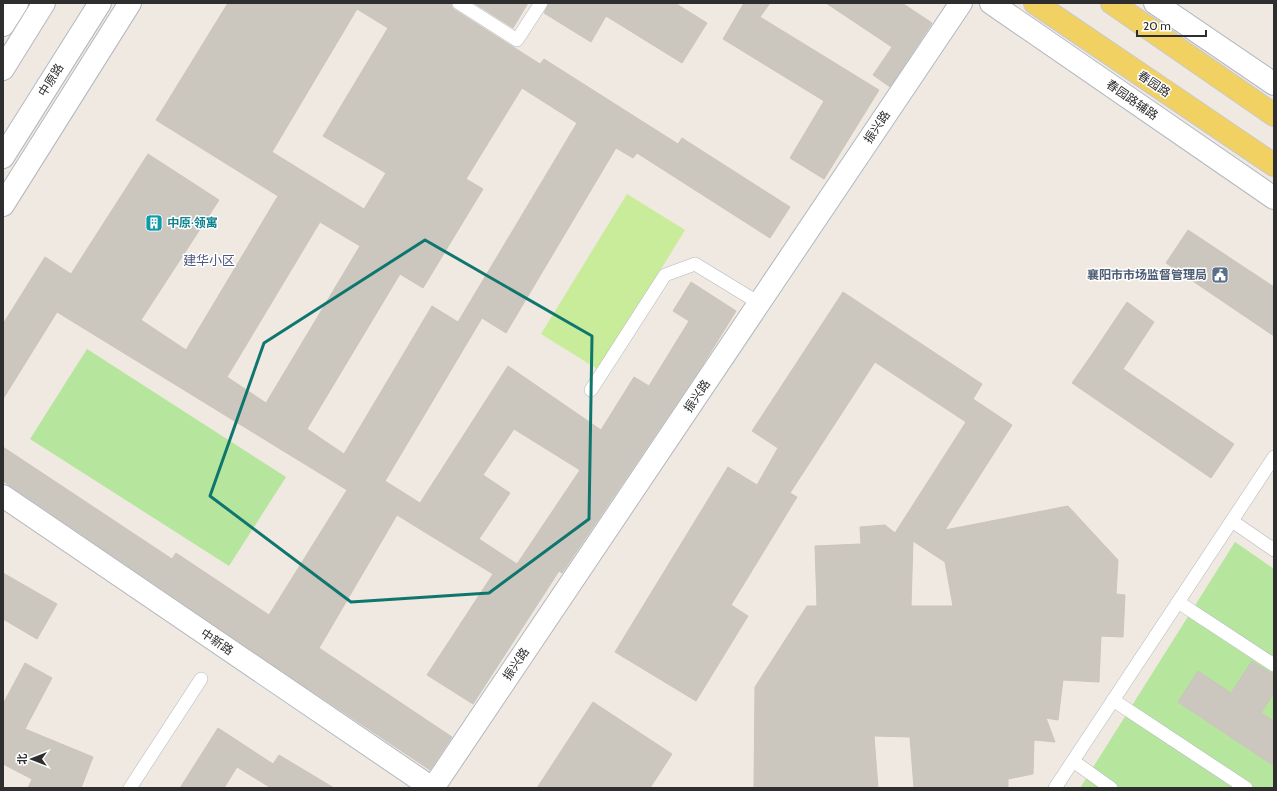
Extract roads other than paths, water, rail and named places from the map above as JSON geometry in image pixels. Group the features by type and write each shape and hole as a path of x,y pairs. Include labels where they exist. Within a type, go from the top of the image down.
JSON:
{"main road":[{"name":"春园路","path":"1035,3 1274,165"},
{"path":"1112,3 1274,115"}],"street":[{"path":"3,25 17,3"},
{"path":"3,69 44,3"},
{"name":"中原路","path":"3,157 100,3"},
{"path":"3,205 130,3"},
{"name":"振兴路","path":"432,788 961,3"},
{"name":"春园路辅路","path":"991,3 1274,198"},
{"path":"1156,3 1274,84"},
{"name":"中新路","path":"3,496 432,788"}],"lane":[{"path":"459,3 517,40 541,3"},
{"path":"590,390 665,274 695,264 759,302"},
{"path":"1055,788 1274,457"},
{"path":"1232,521 1274,550"},
{"path":"1178,602 1274,665"},
{"path":"130,788 200,679"},
{"path":"1113,700 1243,787"},
{"path":"1073,761 1111,788"}],"place":[{"name":"中原·领寓","path":"154,223"},
{"name":"襄阳市市场监督管理局","path":"1220,275"}],"district":[{"name":"建华小区","path":"209,260"}]}
